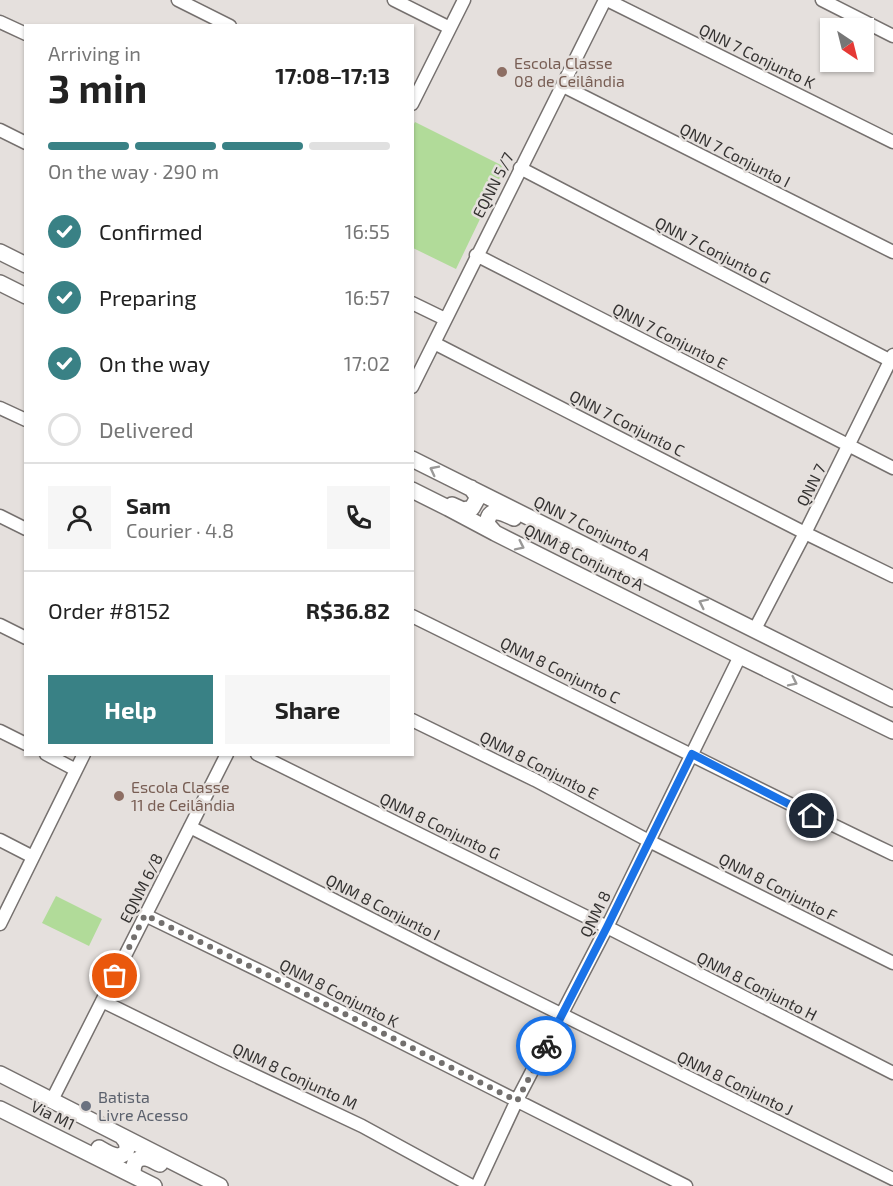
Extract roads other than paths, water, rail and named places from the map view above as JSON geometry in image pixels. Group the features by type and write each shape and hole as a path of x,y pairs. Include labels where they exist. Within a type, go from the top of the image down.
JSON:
{"main road":[{"path":"0,252 24,264"},
{"path":"0,283 24,295"},
{"name":"QNN 7 Conjunto A","path":"414,460 893,699"},
{"path":"414,485 463,510 472,508 476,502 476,495 471,488"},
{"name":"QNM 8 Conjunto A","path":"414,491 891,730"},
{"path":"495,533 488,524 488,518 494,512 500,511 575,548 625,564"},
{"path":"0,1074 218,1185"},
{"path":"0,1108 31,1114 116,1156 122,1155 127,1150 127,1143 123,1138"},
{"name":"Via M1","path":"0,1108 154,1186"},
{"path":"134,1176 132,1168 135,1162 145,1158 194,1182 218,1185"}],"street":[{"path":"178,0 226,24"},
{"path":"394,0 450,28"},
{"path":"414,100 464,0"},
{"name":"EQNN 5/7","path":"414,383 476,255 606,0"},
{"name":"QNN 7 Conjunto K","path":"606,0 893,142"},
{"path":"822,0 893,36"},
{"path":"0,22 24,33"},
{"name":"QNN 7 Conjunto I","path":"563,86 893,252"},
{"path":"0,130 24,141"},
{"name":"QNN 7 Conjunto G","path":"520,168 892,359"},
{"name":"QNN 7 Conjunto E","path":"476,255 893,468"},
{"path":"414,304 445,319"},
{"name":"QNN 7 Conjunto C","path":"434,343 893,576"},
{"name":"QNN 7","path":"755,629 892,359"},
{"path":"0,408 24,419"},
{"path":"0,516 24,528"},
{"name":"QNM 8 Conjunto C","path":"414,617 893,855"},
{"path":"0,625 24,637"},
{"name":"QNM 8","path":"477,1186 517,1101 607,927 740,656"},
{"name":"QNM 8 Conjunto E","path":"414,721 535,780 649,841"},
{"path":"0,731 24,743"},
{"path":"50,756 76,770"},
{"path":"0,924 83,756"},
{"name":"EQNM 6/8","path":"52,1100 226,756"},
{"name":"QNM 8 Conjunto G","path":"261,756 607,927"},
{"name":"QNM 8 Conjunto I","path":"190,827 562,1015"},
{"path":"0,840 33,857"},
{"name":"QNM 8 Conjunto F","path":"649,841 893,963"},
{"name":"QNM 8 Conjunto K","path":"145,915 686,1186"},
{"name":"QNM 8 Conjunto H","path":"607,927 893,1073"},
{"name":"QNM 8 Conjunto M","path":"102,1001 362,1126 472,1186"},
{"name":"QNM 8 Conjunto J","path":"562,1015 893,1179"}],"place":[{"name":"Escola Classe 08 de Ceilândia","path":"502,72"},
{"name":"Escola Classe 11 de Ceilândia","path":"119,796"},
{"name":"Batista Livre Acesso","path":"86,1106"}]}
